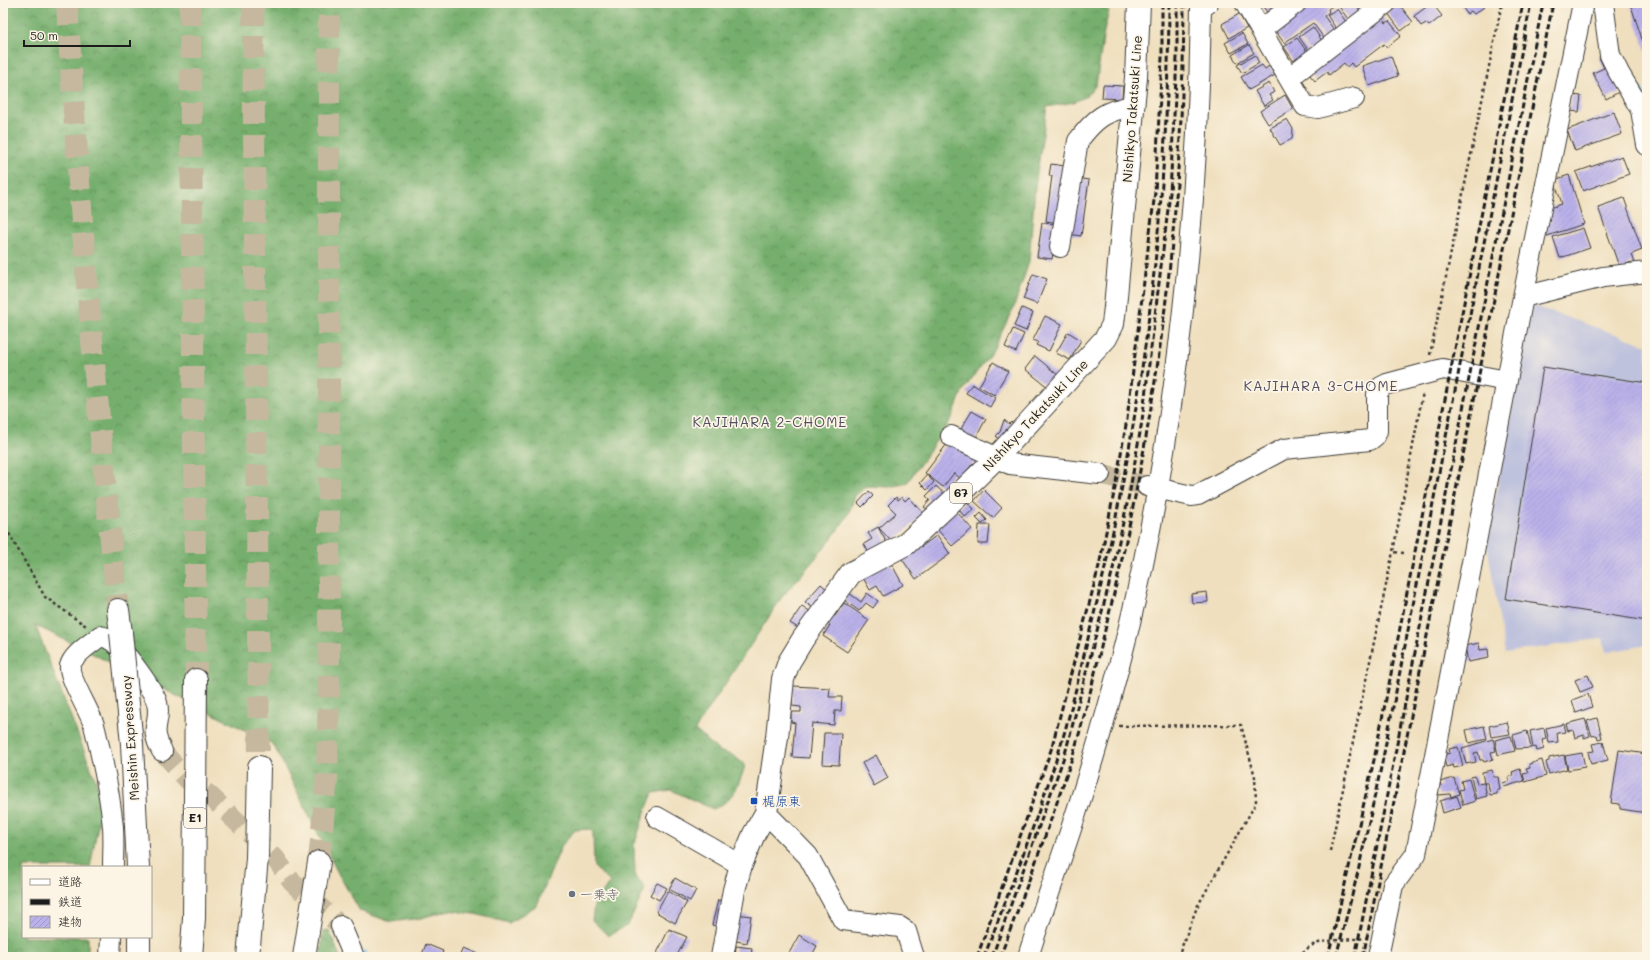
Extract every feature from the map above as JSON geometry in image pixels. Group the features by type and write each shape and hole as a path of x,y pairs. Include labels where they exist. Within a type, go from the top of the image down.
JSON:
{"main road":[{"name":"Nishikyo Takatsuki Line","path":"722,957 734,890 741,865 754,834 766,813 779,723 783,679 789,662 802,639 851,573 906,544 949,504 996,458 1106,338 1110,331 1115,307 1134,106 1139,3"},
{"name":"Meishin Expressway","path":"118,610 111,635 132,744 138,866"},
{"name":"E1","path":"191,957 194,918 196,680"},
{"path":"248,957 257,858 258,767"},
{"path":"304,957 319,862"},
{"path":"139,938 139,957"}],"street":[{"path":"1028,957 1103,727 1128,630 1181,327 1190,243 1200,70 1201,8 1208,3"},
{"path":"1245,3 1306,106 1318,108 1354,98"},
{"path":"1261,30 1296,3"},
{"path":"1290,77 1386,3"},
{"path":"1378,957 1393,885 1416,854 1523,297 1583,3"},
{"path":"1603,3 1610,55 1641,110 1647,145"},
{"path":"1060,247 1078,141 1086,130 1106,112 1134,106"},
{"path":"1523,297 1603,277 1647,272"},
{"path":"1152,487 1192,496 1198,495 1284,449 1370,440 1375,436 1377,431 1377,394 1381,387 1426,372 1443,369 1507,381"},
{"path":"952,436 1010,464 1100,474"},
{"path":"111,635 107,637 118,646 152,692 157,703 158,711 154,731 155,739 162,751"},
{"path":"111,635 77,656 70,666 72,677 84,699 94,724 113,828 113,866"},
{"path":"766,813 808,856 843,920 900,927 906,931 914,957"},
{"path":"657,817 741,865"},
{"path":"341,926 354,957"},
{"path":"110,957 111,938"}],"path":[{"path":"1330,851 1393,552 1426,372 1502,3"},
{"path":"3,523 45,597 111,635"},
{"path":"1393,552 1404,553"},
{"path":"1103,727 1241,725 1254,777 1256,803 1197,906 1178,957"},
{"path":"1298,957 1310,946 1326,941 1345,941 1371,937"}],"shaded area":[{"path":"1531,305 1647,345 1647,645 1606,652 1603,638 1505,653 1487,544"}],"green space":[{"path":"3,3 1067,3 1098,6 1109,11 1104,31 1096,85 1087,96 1074,102 1047,107 1035,187 1029,262 1014,307 993,350 962,392 952,418 907,483 890,487 866,486 855,496 848,515 827,545 782,597 695,730 719,751 734,756 745,765 741,779 734,792 725,802 713,809 671,790 653,793 634,846 635,874 645,889 628,925 608,936 592,920 594,906 610,882 594,867 593,833 591,829 575,830 562,845 537,905 509,923 479,915 449,910 421,918 391,922 360,911 339,875 273,744 35,625 103,799 90,866 22,866 22,938 88,938 88,957 3,957"},
{"path":"329,930 340,957 320,957 323,931"}],"building":[{"path":"1260,3 1276,3 1277,4 1267,12"},
{"path":"1306,3 1337,3 1328,9 1329,12 1324,16 1337,34 1326,41 1313,23 1284,43 1272,26"},
{"path":"1341,3 1358,3 1361,6 1358,8 1362,14 1350,22 1338,5"},
{"path":"1398,3 1413,22 1401,31 1387,12"},
{"path":"1432,3 1442,16 1429,26 1426,23 1421,26 1414,16"},
{"path":"1464,3 1480,3 1484,7 1474,14 1471,11 1467,14 1461,5"},
{"path":"1630,3 1647,3 1647,54"},
{"path":"1337,9 1349,26 1339,33 1327,15"},
{"path":"1239,14 1247,28 1229,38 1222,24"},
{"path":"1382,16 1386,23 1389,21 1401,36 1387,47 1384,44 1354,67 1351,63 1347,67 1344,63 1329,75 1327,72 1315,81 1308,73"},
{"path":"1313,27 1322,41 1309,51 1299,37"},
{"path":"1242,33 1248,44 1231,53 1225,43"},
{"path":"1297,38 1308,53 1294,62 1284,47"},
{"path":"1249,45 1254,53 1237,63 1232,55"},
{"path":"1607,53 1619,92 1606,99 1593,73 1604,68 1599,57"},
{"path":"1255,55 1259,63 1242,73 1237,65"},
{"path":"1391,56 1398,76 1369,86 1362,66"},
{"path":"1262,65 1265,69 1269,66 1275,75 1249,90 1241,77"},
{"path":"1269,83 1274,92 1269,95 1273,100 1264,106 1255,91"},
{"path":"1103,85 1123,86 1122,99 1102,98"},
{"path":"1285,95 1293,109 1268,124 1260,111"},
{"path":"1571,95 1581,96 1579,112 1570,111"},
{"path":"1614,112 1622,134 1575,151 1567,130"},
{"path":"1287,119 1293,129 1292,139 1280,145 1270,128"},
{"path":"1622,156 1629,174 1583,191 1576,172"},
{"path":"1051,164 1065,166 1058,223 1046,221 1052,176 1049,176"},
{"path":"1569,175 1584,224 1547,236 1543,223 1551,221 1547,209 1562,204 1554,180"},
{"path":"1076,178 1089,180 1081,236 1068,234"},
{"path":"1624,198 1642,250 1632,254 1636,267 1633,268 1631,262 1627,264 1629,269 1621,272 1598,207"},
{"path":"1042,223 1057,224 1052,259 1037,257"},
{"path":"1583,228 1590,248 1560,258 1553,237"},
{"path":"1033,274 1047,279 1037,304 1023,299"},
{"path":"1022,308 1033,313 1026,331 1014,326"},
{"path":"1045,316 1062,324 1049,351 1036,345 1038,342 1033,340"},
{"path":"1013,329 1024,334 1016,352 1005,347"},
{"path":"1068,332 1081,340 1070,360 1056,353"},
{"path":"1035,356 1059,376 1049,388 1025,369"},
{"path":"993,362 1008,371 994,395 979,386"},
{"path":"1543,367 1647,383 1647,621 1506,599"},
{"path":"972,384 995,398 990,407 966,393"},
{"path":"972,411 986,419 974,441 959,432"},
{"path":"1004,420 1009,424 1011,422 1017,428 1003,442 996,436 1000,432"},
{"path":"950,440 986,458 979,468 973,463 961,479 954,473 943,487 925,473"},
{"path":"927,475 934,482 927,490 920,483"},
{"path":"936,486 948,497 931,512 924,507 930,500 926,496"},
{"path":"984,490 1002,508 993,518 974,501"},
{"path":"869,491 873,496 862,507 858,503"},
{"path":"896,497 898,500 902,497 905,501 909,497 924,514 892,542 879,528 896,513 888,505"},
{"path":"966,501 974,509 965,517 958,509"},
{"path":"955,510 972,529 952,546 935,527"},
{"path":"981,513 987,520 982,524 976,518"},
{"path":"979,525 990,525 988,544 978,544"},
{"path":"878,527 888,545 870,555 864,544 872,539 868,533"},
{"path":"937,535 950,554 916,579 902,559 918,544 921,547"},
{"path":"891,563 903,585 883,596 877,586 870,590 862,576"},
{"path":"821,584 830,592 816,610 805,602"},
{"path":"1207,592 1208,602 1192,603 1191,594"},
{"path":"849,593 861,602 867,593 878,601 873,608 866,603 859,611 844,600"},
{"path":"844,603 869,620 847,652 823,636 830,625 827,623 832,615 835,616"},
{"path":"802,606 814,614 803,631 790,623"},
{"path":"1479,643 1480,650 1488,649 1489,658 1468,662 1465,646"},
{"path":"1588,675 1593,687 1580,692 1575,680"},
{"path":"793,686 830,688 829,697 842,697 841,711 835,711 834,725 812,723 809,758 792,757 795,723 791,722 791,712 801,712 801,707 792,706"},
{"path":"1588,694 1592,707 1576,713 1572,700"},
{"path":"1597,718 1602,738 1598,739 1597,735 1592,736 1587,721"},
{"path":"1585,719 1590,736 1584,738 1584,735 1575,738 1573,730 1568,731 1566,724"},
{"path":"1507,722 1510,734 1491,737 1489,726"},
{"path":"1564,724 1566,732 1557,733 1558,742 1549,743 1546,728"},
{"path":"1484,726 1487,739 1469,743 1466,730"},
{"path":"1544,728 1546,739 1542,740 1544,749 1537,751 1536,747 1533,748 1530,731"},
{"path":"1527,731 1531,748 1516,749 1513,735"},
{"path":"824,733 841,733 839,765 822,764"},
{"path":"1511,736 1515,751 1498,755 1495,740"},
{"path":"1493,739 1496,751 1491,752 1493,759 1484,762 1483,760 1480,760 1478,752 1474,753 1476,762 1466,764 1462,748"},
{"path":"1603,742 1608,760 1591,764 1588,752 1594,751 1592,744"},
{"path":"1458,747 1463,766 1454,768 1453,765 1446,767 1443,755 1450,753 1449,749"},
{"path":"1619,750 1647,754 1647,813 1620,809 1620,804 1611,803"},
{"path":"1582,753 1585,767 1568,770 1565,756"},
{"path":"876,755 888,778 874,786 862,763"},
{"path":"1564,755 1567,769 1549,774 1546,762 1549,761 1549,758"},
{"path":"1542,760 1546,776 1525,782 1523,774 1528,773 1526,769 1530,768 1529,764"},
{"path":"1520,769 1524,781 1504,787 1503,783 1509,781 1508,777 1513,776 1512,772"},
{"path":"1492,770 1493,777 1498,777 1500,790 1497,790 1497,794 1490,795 1488,783 1484,783 1482,772"},
{"path":"1475,776 1477,784 1484,783 1487,796 1476,799 1471,777"},
{"path":"1454,778 1459,794 1451,797 1450,794 1439,795 1436,788 1441,786 1440,782"},
{"path":"1469,779 1475,801 1463,805 1459,790 1463,789 1461,781"},
{"path":"1457,796 1461,807 1443,813 1440,801"},
{"path":"675,878 696,890 690,901 669,889"},
{"path":"657,883 667,888 659,900 650,895"},
{"path":"668,891 687,902 675,923 656,912"},
{"path":"718,900 726,902 720,927 712,925"},
{"path":"735,914 751,916 747,943 731,940"},
{"path":"669,929 687,937 676,957 665,957 657,953"},
{"path":"799,935 817,946 811,957 787,957"},
{"path":"426,944 443,951 441,957 421,957"},
{"path":"736,946 752,948 751,957 735,957"},
{"path":"464,948 486,957 460,957"}],"waterway":[{"path":"1639,88 1647,101"},
{"path":"364,952 367,957"}],"tunnel":[{"path":"67,3 89,307 118,610"},
{"path":"190,3 196,680"},
{"path":"253,3 259,767"},
{"path":"319,862 327,776 329,683 329,3"},
{"path":"1100,474 1147,486"},
{"path":"162,751 188,780 209,795 275,858 292,882 341,926"}],"railway":[{"path":"977,957 1051,750 1099,566 1115,488 1127,419 1155,192 1162,58 1162,3"},
{"path":"984,957 1032,830 1063,739 1108,553 1124,475 1138,397 1149,319 1157,240 1164,161 1169,3"},
{"path":"992,957 1065,754 1113,569 1130,490 1142,421 1170,193 1177,58 1177,3"},
{"path":"1000,957 1064,783 1077,742 1094,678 1123,553 1139,475 1153,397 1164,319 1172,240 1179,161 1184,3"},
{"path":"1328,957 1374,760 1523,3"},
{"path":"1336,957 1357,876 1382,763 1531,3"},
{"path":"1355,957 1543,3"},
{"path":"1363,957 1553,3"}],"place":[{"name":"梶原東","path":"754,801"},
{"name":"一乗寺","path":"572,894"}],"district":[{"name":"KAJIHARA 3-CHOME","path":"1321,386"},
{"name":"KAJIHARA 2-CHOME","path":"770,422"}]}
